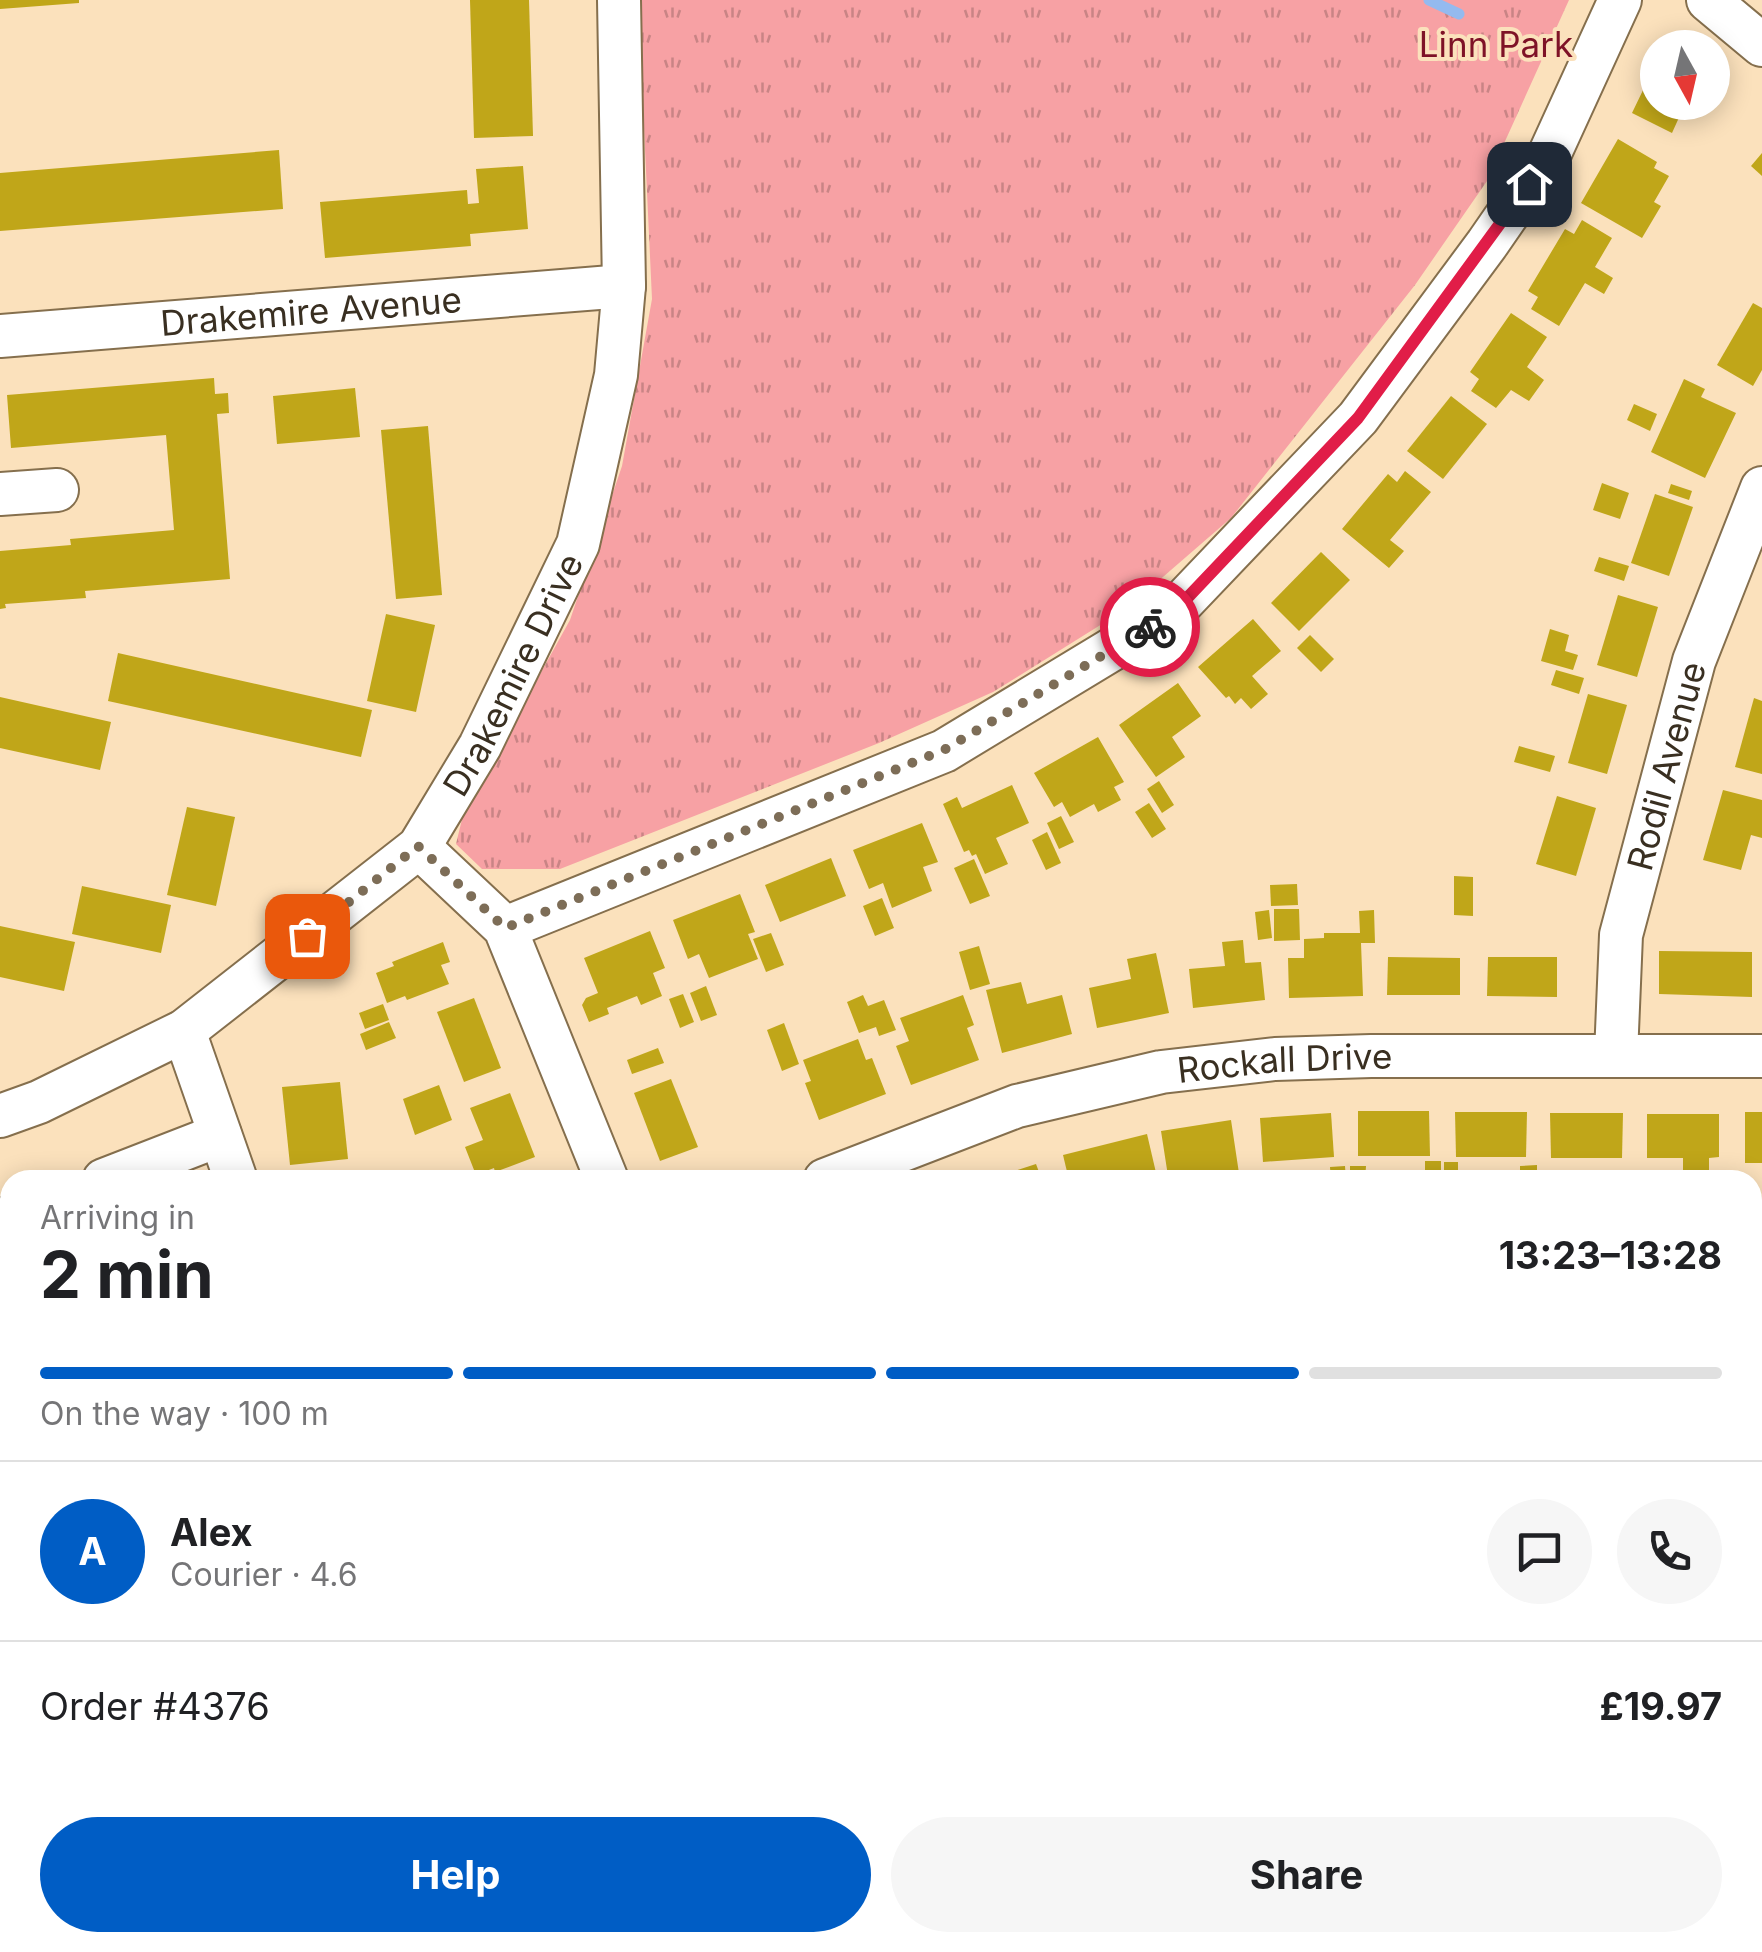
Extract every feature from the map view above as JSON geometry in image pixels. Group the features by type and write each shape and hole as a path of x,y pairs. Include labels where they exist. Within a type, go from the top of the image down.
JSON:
{"street":[{"name":"Drakemire Drive","path":"0,1116 39,1102 184,1032 418,846 480,746 578,544 616,375 624,286 619,0"},
{"path":"505,928 944,750 1172,614 1358,418 1475,260 1550,154 1620,0"},
{"path":"1708,0 1762,44"},
{"name":"Drakemire Avenue","path":"0,336 624,286"},
{"name":"Rodil Avenue","path":"1616,1055 1621,935 1694,661 1762,488"},
{"path":"0,494 57,490"},
{"path":"418,846 505,928 603,1170"},
{"path":"184,1032 233,1170"},
{"name":"Rockall Drive","path":"850,1170 1017,1106 1161,1072 1313,1058 1762,1056"},
{"path":"129,1170 220,1134"}],"green space":[{"name":"Linn Park","path":"638,0 1569,0 1487,181 1415,285 1231,518 1126,609 993,692 879,743 560,869 482,869 456,844 464,811 570,620 622,466 652,299"}],"building":[{"path":"0,0 79,0 79,3 0,9"},
{"path":"470,0 529,0 533,136 474,138"},
{"path":"1640,96 1640,117 1632,113"},
{"path":"1646,120 1678,120 1672,133"},
{"path":"1618,139 1657,162 1654,168 1669,176 1654,202 1661,206 1642,238 1581,203"},
{"path":"279,150 283,209 0,231 0,173"},
{"path":"1762,153 1762,176 1751,166"},
{"path":"523,166 528,229 470,234 471,246 325,258 320,202 467,190 468,204 479,203 476,169"},
{"path":"1582,220 1612,238 1595,267 1613,278 1604,294 1585,283 1559,326 1531,309 1538,297 1528,291 1565,229 1574,234"},
{"path":"1753,303 1762,308 1762,370 1753,386 1717,365"},
{"path":"1511,313 1547,337 1527,367 1544,380 1529,401 1511,390 1496,408 1471,391 1479,379 1470,372"},
{"path":"214,378 215,394 228,393 229,413 217,414 230,579 85,591 86,598 5,604 6,608 0,609 0,551 71,545 70,539 174,530 166,435 11,448 7,395"},
{"path":"1684,379 1705,389 1701,397 1736,413 1705,478 1651,452"},
{"path":"355,388 360,437 277,444 273,396"},
{"path":"1451,396 1487,424 1443,479 1407,451"},
{"path":"1634,404 1657,414 1650,431 1627,420"},
{"path":"428,426 442,595 396,599 381,430"},
{"path":"1405,471 1431,492 1390,540 1404,551 1389,568 1342,529 1388,474 1397,482"},
{"path":"1602,483 1629,493 1620,519 1593,510"},
{"path":"1671,484 1692,491 1689,500 1668,493"},
{"path":"1655,494 1693,507 1669,576 1631,563"},
{"path":"1321,552 1350,580 1299,631 1271,603"},
{"path":"1599,557 1629,566 1624,581 1594,571"},
{"path":"1618,595 1658,607 1637,677 1597,665"},
{"path":"386,614 435,625 416,712 367,701"},
{"path":"1253,619 1281,651 1252,676 1268,694 1251,709 1241,698 1235,704 1229,696 1226,698 1198,667"},
{"path":"1550,629 1569,635 1565,651 1578,655 1573,670 1541,661"},
{"path":"1310,635 1334,659 1321,672 1297,648"},
{"path":"118,653 372,710 361,757 108,701"},
{"path":"1556,670 1584,678 1579,694 1551,685"},
{"path":"1178,683 1201,716 1172,737 1185,757 1156,777 1119,725"},
{"path":"1588,694 1627,705 1607,774 1568,763"},
{"path":"0,697 111,722 100,770 0,748"},
{"path":"1754,698 1762,701 1762,774 1735,767"},
{"path":"1098,737 1124,782 1114,787 1121,800 1098,812 1094,804 1070,817 1062,802 1054,807 1034,773"},
{"path":"1519,746 1555,756 1550,772 1514,762"},
{"path":"1159,781 1174,805 1162,813 1147,789"},
{"path":"1012,785 1029,823 996,838 1008,864 985,874 976,854 964,852 943,804 957,797 962,808"},
{"path":"1723,790 1762,800 1762,838 1751,835 1741,870 1703,860"},
{"path":"1557,796 1596,808 1576,876 1536,864"},
{"path":"1149,803 1166,829 1152,838 1135,812"},
{"path":"187,807 235,817 216,906 167,895"},
{"path":"1061,816 1074,842 1059,849 1047,823"},
{"path":"922,823 938,862 923,867 932,891 892,908 883,883 869,889 853,850"},
{"path":"1047,832 1061,863 1046,870 1032,840"},
{"path":"831,858 846,896 780,922 765,885"},
{"path":"974,859 990,896 970,904 954,868"},
{"path":"1454,876 1473,877 1473,916 1454,915"},
{"path":"1297,884 1298,905 1271,906 1270,885"},
{"path":"82,886 171,905 161,953 72,934"},
{"path":"740,894 755,932 748,934 758,959 709,978 699,954 688,959 673,920"},
{"path":"882,898 894,928 875,936 863,906"},
{"path":"1274,909 1299,909 1300,940 1274,941"},
{"path":"1269,910 1272,938 1258,940 1255,912"},
{"path":"1374,910 1375,943 1361,943 1363,996 1289,998 1288,958 1304,958 1304,939 1324,938 1324,933 1360,933 1359,911"},
{"path":"0,926 75,942 64,991 0,977"},
{"path":"650,931 665,968 653,973 662,996 641,1005 637,996 607,1008 609,1014 589,1022 582,1005 586,998 598,993 584,958"},
{"path":"771,933 784,965 766,972 753,939"},
{"path":"1243,940 1245,963 1261,962 1265,1000 1193,1008 1189,969 1225,966 1222,942"},
{"path":"443,942 450,962 441,965 449,984 387,1003 376,973 394,966 392,962"},
{"path":"979,946 990,984 970,990 959,952"},
{"path":"1659,951 1752,952 1752,997 1659,994"},
{"path":"1156,953 1169,1013 1097,1028 1089,988 1131,979 1127,959"},
{"path":"1388,957 1460,958 1460,995 1387,995"},
{"path":"1488,957 1557,957 1557,997 1487,996"},
{"path":"1021,982 1027,1004 1062,995 1072,1034 1002,1053 986,990"},
{"path":"706,986 717,1015 701,1021 690,993"},
{"path":"683,994 694,1022 680,1028 669,999"},
{"path":"863,995 868,1006 884,1000 896,1030 879,1036 876,1027 859,1033 847,1002"},
{"path":"963,995 974,1025 967,1028 979,1060 911,1085 896,1046 909,1041 900,1018"},
{"path":"474,998 501,1068 464,1082 437,1012"},
{"path":"383,1004 389,1020 365,1029 359,1013"},
{"path":"389,1022 396,1038 366,1050 360,1034"},
{"path":"784,1023 799,1064 782,1071 767,1030"},
{"path":"858,1039 866,1060 872,1058 886,1094 819,1120 805,1083 811,1081 803,1060"},
{"path":"658,1048 664,1063 632,1074 627,1060"},
{"path":"671,1079 698,1147 660,1161 634,1093"},
{"path":"340,1082 348,1159 290,1165 282,1087"},
{"path":"439,1085 452,1120 415,1135 403,1099"},
{"path":"510,1093 535,1157 500,1170 474,1170 465,1147 483,1140 470,1108"},
{"path":"1358,1111 1429,1111 1430,1156 1358,1156"},
{"path":"1455,1112 1527,1112 1526,1157 1456,1157"},
{"path":"1745,1112 1762,1112 1762,1163 1745,1163"},
{"path":"1331,1113 1334,1157 1263,1162 1260,1118"},
{"path":"1550,1113 1623,1113 1622,1158 1551,1158"},
{"path":"1647,1114 1719,1114 1719,1157 1709,1158 1709,1170 1683,1170 1683,1158 1647,1158"},
{"path":"1231,1120 1238,1170 1167,1170 1161,1131"},
{"path":"1147,1134 1155,1170 1067,1170 1063,1155"},
{"path":"1425,1161 1441,1161 1441,1170 1425,1170"},
{"path":"1444,1162 1458,1162 1458,1170 1444,1170"},
{"path":"1036,1164 1038,1170 1017,1170"},
{"path":"1537,1165 1537,1170 1520,1170 1520,1166"},
{"path":"1350,1166 1366,1166 1366,1170 1350,1170"}],"waterway":[{"path":"1429,0 1459,14"}],"way so far":[{"path":"307,936 418,846 505,928 944,750 1150,627"}],"route":[{"path":"1150,627 1172,614 1358,418 1529,184"}]}
